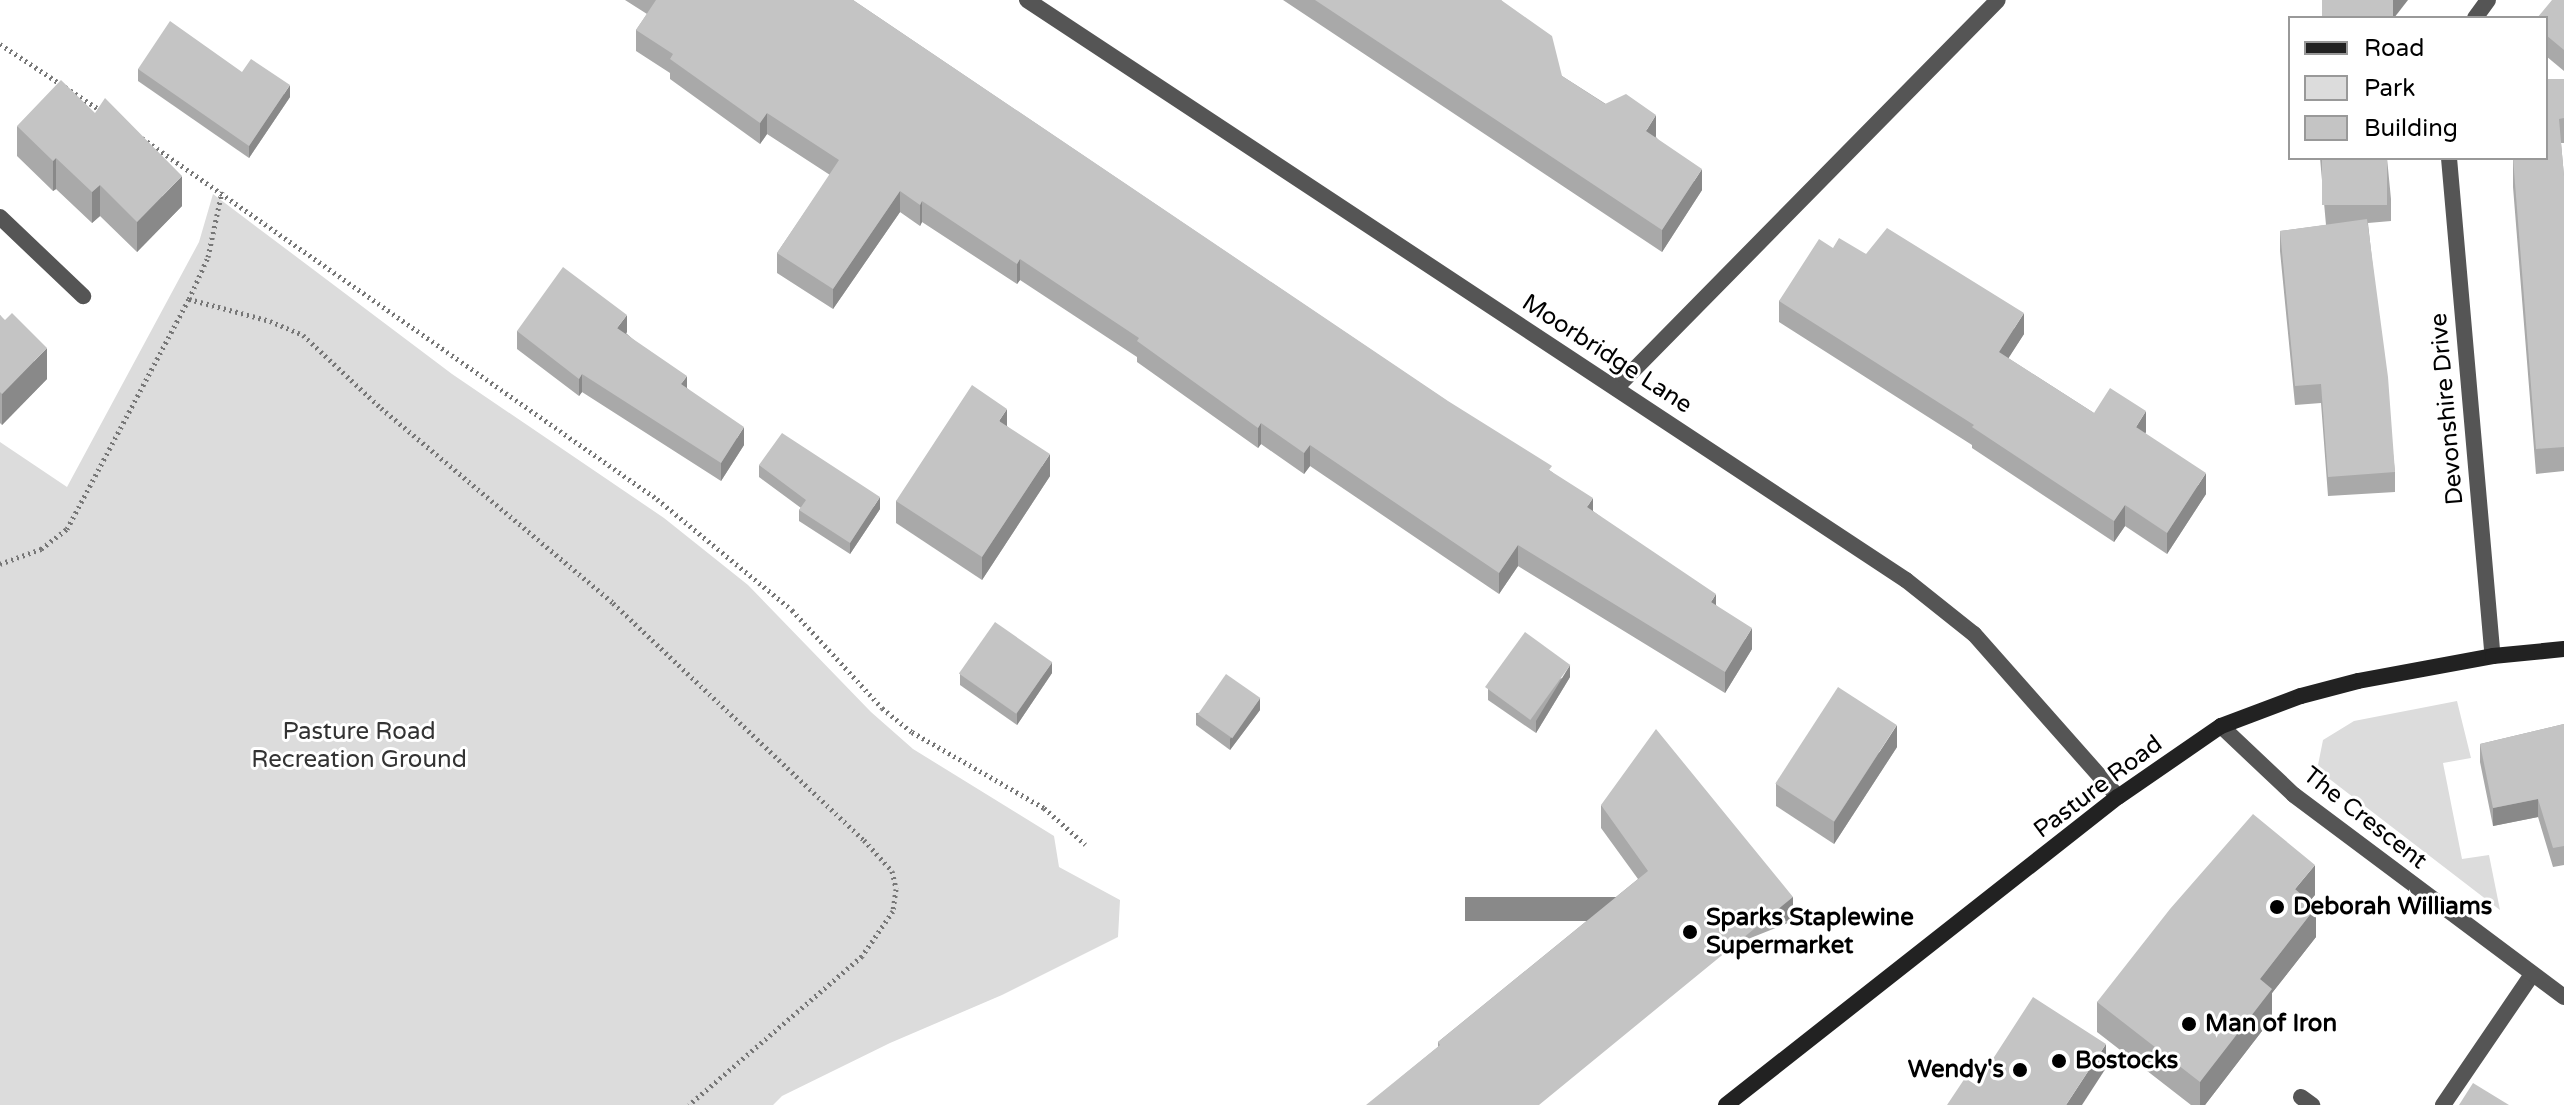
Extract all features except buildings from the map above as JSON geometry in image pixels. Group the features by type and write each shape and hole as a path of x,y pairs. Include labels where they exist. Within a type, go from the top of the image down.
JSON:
{"main road":[{"name":"Pasture Road","path":"1726,1105 2118,797 2221,726 2301,696 2493,656 2564,649"}],"street":[{"name":"Moorbridge Lane","path":"1027,0 1906,580 1974,634 2118,797"},
{"path":"1616,388 1998,0"},
{"name":"Devonshire Drive","path":"2449,160 2493,656"},
{"path":"0,217 83,296"},
{"name":"The Crescent","path":"2221,726 2294,795 2531,976 2564,997"},
{"path":"2443,1105 2531,976"}],"path":[{"path":"0,44 105,113"},
{"path":"131,130 657,499 739,563 792,610 882,708 912,732 1044,808 1085,844"},
{"path":"0,564 41,549 67,529 189,299 208,257 222,191"},
{"path":"189,299 270,321 303,335 381,408 613,603 864,840 892,871 896,889 893,911 862,956 689,1105"}],"green space":[{"name":"Pasture Road Recreation Ground","path":"213,194 452,374 664,518 748,585 871,712 913,749 1054,836 1059,867 1120,900 1118,937 1002,995 890,1043 782,1096 773,1105 0,1105 0,442 67,487 199,242"},
{"path":"2457,701 2471,758 2443,763 2462,859 2489,855 2500,910 2323,774 2318,765 2323,740 2354,721"}],"place":[{"name":"Deborah Williams","path":"2277,907"},
{"name":"Sparks Staplewine Supermarket","path":"1690,932"},
{"name":"Man of Iron","path":"2189,1024"},
{"name":"Bostocks","path":"2059,1061"},
{"name":"Wendy's","path":"2020,1070"}]}
